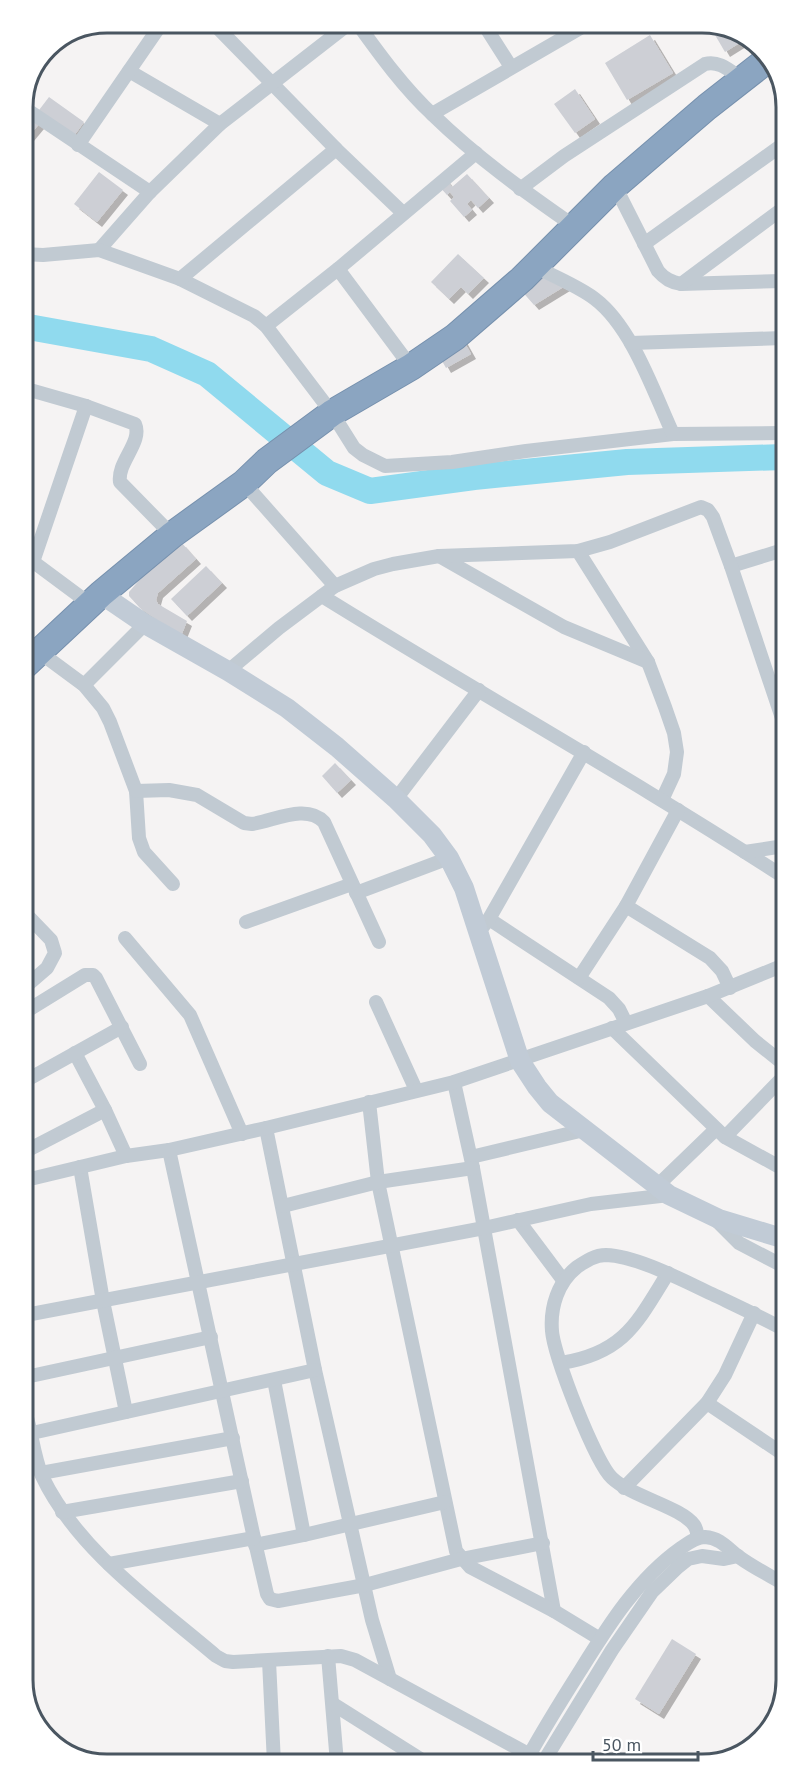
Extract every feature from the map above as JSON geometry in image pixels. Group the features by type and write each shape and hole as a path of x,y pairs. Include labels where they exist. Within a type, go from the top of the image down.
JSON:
{"highway":[{"path":"33,657 96,599 172,535 244,483 267,461 326,418 411,367 454,337 534,266 615,186 706,107 762,64"}],"street":[{"path":"78,145 155,33"},
{"path":"223,33 336,149 403,213"},
{"path":"99,250 150,192 220,124 337,33"},
{"path":"364,33 386,62 432,114 520,189 574,226"},
{"path":"489,33 511,67"},
{"path":"432,114 571,33"},
{"path":"520,189 564,156 705,64 712,62 719,64 742,79"},
{"path":"129,71 220,124"},
{"path":"33,114 150,192"},
{"path":"180,279 336,149"},
{"path":"644,244 776,150"},
{"path":"266,326 476,153"},
{"path":"615,186 658,271 664,278 681,284 776,281"},
{"path":"681,284 776,213"},
{"path":"33,255 99,250 180,279 254,316 266,326 326,418 363,456 385,466 452,462 673,434 776,433"},
{"path":"534,266 594,298 612,315 631,343 673,434"},
{"path":"338,269 411,367"},
{"path":"631,343 776,338"},
{"path":"33,391 86,406 135,424 137,433 120,471 120,482 172,535"},
{"path":"33,545 86,406"},
{"path":"244,483 335,586"},
{"path":"228,671 279,628 335,586 356,576 393,564 439,556 578,552 701,507 708,510 713,518 776,700"},
{"path":"578,552 648,662 674,733 676,753 674,774 662,800"},
{"path":"731,566 776,552"},
{"path":"439,556 564,627 648,662"},
{"path":"33,561 96,599 228,671 288,708 396,799 432,835 449,858 484,926 520,1061 550,1102 663,1191 713,1217 776,1236"},
{"path":"322,596 584,752 776,872"},
{"path":"84,685 145,624"},
{"path":"33,660 84,685 103,708 136,792 139,838 144,852 172,884"},
{"path":"396,799 479,690"},
{"path":"484,926 584,752"},
{"path":"136,792 169,790 197,795 244,823 252,824 302,813 313,813 324,822 379,942"},
{"path":"579,978 626,906 678,810"},
{"path":"745,852 776,847"},
{"path":"246,922 449,858"},
{"path":"626,906 710,958 722,971 730,988"},
{"path":"33,921 51,940 56,953 47,968 33,980"},
{"path":"484,926 579,978 614,1003 626,1023"},
{"path":"125,938 190,1015 242,1134"},
{"path":"33,1174 169,1150 454,1082 708,996 776,968"},
{"path":"33,1005 89,974 96,978 141,1064"},
{"path":"708,996 776,1058"},
{"path":"376,1002 416,1090"},
{"path":"33,1077 122,1028"},
{"path":"612,1028 721,1133 776,1164"},
{"path":"75,1053 126,1156"},
{"path":"454,1082 472,1162 554,1611"},
{"path":"33,1314 484,1228 591,1204 663,1191 721,1133 776,1083"},
{"path":"369,1101 378,1182 456,1551 470,1567 554,1611 600,1639"},
{"path":"33,1146 105,1110"},
{"path":"266,1128 315,1370 372,1620 390,1679"},
{"path":"283,1206 378,1182 472,1162 584,1130"},
{"path":"169,1150 267,1594 273,1600 365,1585 461,1559 543,1543"},
{"path":"80,1167 103,1301 126,1412"},
{"path":"713,1217 740,1243 776,1262"},
{"path":"518,1220 563,1280"},
{"path":"698,1538 696,1527 682,1516 624,1488 610,1476 603,1466 588,1436 561,1363 552,1332 554,1301 563,1280 588,1259 604,1255 620,1257 668,1273 776,1325"},
{"path":"561,1363 584,1360 623,1339 640,1318 668,1273"},
{"path":"624,1488 707,1403 725,1375 754,1313"},
{"path":"33,1376 211,1337"},
{"path":"33,1433 315,1370"},
{"path":"274,1380 304,1535"},
{"path":"707,1403 776,1449"},
{"path":"33,1437 41,1473 62,1512 109,1564 216,1656 225,1661 269,1661 328,1656 341,1656 355,1660 524,1754"},
{"path":"41,1473 233,1438"},
{"path":"62,1512 242,1481"},
{"path":"109,1564 304,1535 445,1502"},
{"path":"538,1754 600,1639 628,1599 667,1558 698,1538 714,1539 726,1544 738,1556 776,1580"},
{"path":"539,1754 652,1592 688,1560 702,1556 724,1559 738,1556"},
{"path":"328,1656 336,1754"},
{"path":"269,1661 274,1754"},
{"path":"333,1704 412,1754"}],"building":[{"path":"714,34 739,43 725,52"},
{"path":"650,35 673,73 627,100 605,63"},
{"path":"575,89 595,119 575,133 554,104"},
{"path":"49,97 84,122 71,140 36,114"},
{"path":"33,119 39,124 33,131"},
{"path":"99,172 123,190 97,222 74,204"},
{"path":"467,174 489,198 478,208 471,200 467,204 472,210 464,217 450,201 454,197 450,192 447,195 438,185 445,178 452,187"},
{"path":"458,254 484,278 468,294 461,287 449,299 431,282"},
{"path":"538,273 565,286 534,305 520,289"},
{"path":"462,338 471,354 446,368 437,352"},
{"path":"181,542 196,559 158,593 156,600 158,604 187,621 181,636 140,608 129,596 129,592"},
{"path":"206,566 222,583 187,616 171,599"},
{"path":"335,763 351,780 337,793 322,776"},
{"path":"672,1639 696,1654 659,1714 635,1699"}],"waterway":[{"path":"33,328 151,349 207,374 327,473 370,491 474,477 627,462 776,457"}]}
